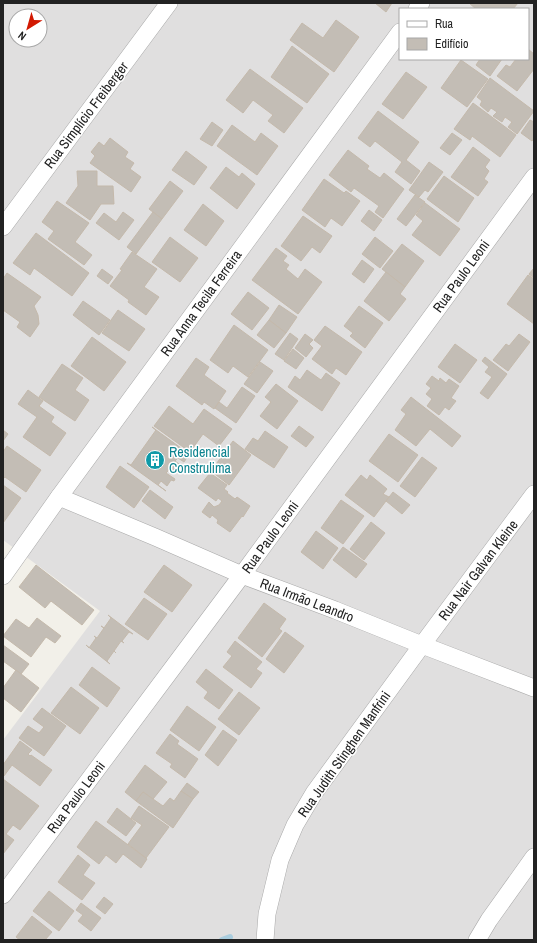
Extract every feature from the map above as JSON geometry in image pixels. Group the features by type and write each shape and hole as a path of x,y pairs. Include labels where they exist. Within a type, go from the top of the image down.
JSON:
{"street":[{"name":"Rua Simplício Freiberger","path":"3,227 169,3"},
{"name":"Rua Anna Tecila Ferreira","path":"3,576 59,497 399,33"},
{"name":"Rua Paulo Leoni","path":"3,895 242,575 534,177"},
{"name":"Rua Nair Galvan Kleine","path":"422,645 534,494"},
{"name":"Rua Irmão Leandro","path":"59,497 242,575 534,688"},
{"name":"Rua Judith Stinghen Manfrini","path":"265,940 267,914 280,860 295,825 314,793 422,645"},
{"path":"477,940 489,920 534,857"}],"shaded area":[{"path":"3,3 534,3 534,940 3,940 3,740 100,611 3,540"}],"building":[{"path":"375,3 392,3 386,12"},
{"path":"469,3 518,3 514,8 475,8"},
{"path":"336,20 359,37 334,72 290,40 302,23 323,38"},
{"path":"292,46 329,74 307,103 271,77"},
{"path":"529,50 534,54 534,69 517,91 497,76 506,65 510,67 515,60 529,60"},
{"path":"461,60 488,79 467,107 441,88"},
{"path":"479,60 501,60 490,76 476,65"},
{"path":"250,69 303,108 284,133 268,121 273,115 253,100 243,113 226,100"},
{"path":"406,72 427,87 403,119 382,104"},
{"path":"490,78 534,111 517,134 508,127 512,122 505,117 502,122 493,116 497,112 491,108 488,112 480,105 482,101 477,97"},
{"path":"473,103 516,135 500,157 472,136 470,140 454,129"},
{"path":"378,111 419,142 406,160 420,171 411,184 395,172 402,162 375,141 370,147 358,138"},
{"path":"530,120 534,122 534,138 532,141 521,133"},
{"path":"212,122 223,130 212,146 200,139"},
{"path":"232,125 255,142 261,133 278,146 257,175 217,146"},
{"path":"452,133 462,140 450,155 440,148"},
{"path":"110,138 128,152 125,157 134,163 130,169 141,177 131,192 90,163 95,156 91,152 99,142 104,146"},
{"path":"473,147 490,160 485,167 489,171 484,179 488,182 478,196 451,177"},
{"path":"348,150 369,166 367,169 380,178 384,173 404,189 383,218 375,212 379,206 354,188 351,192 329,175"},
{"path":"186,151 207,167 194,185 172,170"},
{"path":"429,162 443,172 428,192 425,190 419,197 409,190"},
{"path":"226,167 239,177 242,173 255,184 237,209 210,188"},
{"path":"77,171 97,171 97,186 113,186 114,204 101,204 90,220 66,203 78,186"},
{"path":"444,176 474,198 458,222 427,199"},
{"path":"324,179 344,193 346,191 360,201 342,226 331,218 325,227 302,210"},
{"path":"170,181 183,191 162,219 149,209"},
{"path":"415,195 425,202 406,226 397,219"},
{"path":"57,201 89,223 75,242 92,255 84,265 48,239 54,231 42,222"},
{"path":"425,203 460,229 440,256 412,235 423,221 416,215"},
{"path":"203,204 224,221 206,246 184,230"},
{"path":"369,210 382,220 374,231 361,221"},
{"path":"123,212 134,220 119,240 96,223 104,213 116,222"},
{"path":"153,212 162,219 136,254 127,247"},
{"path":"303,216 332,236 320,253 312,247 301,261 281,246"},
{"path":"36,233 89,273 72,296 34,268 30,275 13,263"},
{"path":"170,237 198,258 180,282 152,262"},
{"path":"375,237 393,251 380,268 362,254"},
{"path":"402,244 424,261 405,287 382,269"},
{"path":"276,248 287,256 283,261 289,265 286,269 298,279 305,269 322,282 298,314 252,280"},
{"path":"132,252 157,269 144,287 159,297 146,315 110,286 122,270 120,269"},
{"path":"362,260 374,269 364,283 352,274"},
{"path":"534,268 534,278 529,274"},
{"path":"102,269 113,277 108,284 97,276"},
{"path":"386,272 405,287 400,294 406,299 389,321 364,301"},
{"path":"7,273 41,297 34,306 38,315 39,324 30,337 17,327 20,322 3,310 3,279"},
{"path":"528,275 534,279 534,324 507,304"},
{"path":"248,292 269,308 252,330 231,314"},
{"path":"83,301 110,320 99,335 73,315"},
{"path":"279,305 297,317 286,333 269,320"},
{"path":"359,306 383,323 365,348 350,336 353,333 344,326"},
{"path":"118,310 145,329 129,351 102,333"},
{"path":"269,320 286,333 274,348 257,335"},
{"path":"234,325 268,350 248,377 233,366 228,373 210,360"},
{"path":"325,326 362,352 346,375 336,368 332,374 312,359 322,346 314,340"},
{"path":"290,333 298,339 284,360 275,354"},
{"path":"305,334 313,340 309,344 313,348 306,357 295,348"},
{"path":"519,334 530,342 508,371 493,360 506,344 509,346"},
{"path":"92,337 126,362 104,391 71,366"},
{"path":"455,344 477,360 460,383 438,367"},
{"path":"293,349 304,358 296,369 284,361"},
{"path":"485,357 507,374 488,399 480,393 492,377 485,372 489,367 482,361"},
{"path":"196,358 209,367 204,375 226,391 214,409 204,402 202,405 176,386"},
{"path":"260,362 273,371 257,393 244,384"},
{"path":"62,364 83,378 75,390 89,400 75,421 39,397"},
{"path":"307,370 321,380 326,373 340,383 322,411 288,387 295,376 300,380"},
{"path":"432,376 439,381 440,378 446,383 449,379 459,386 451,398 456,401 449,410 445,407 439,415 427,406 432,399 426,394 431,388 426,384"},
{"path":"276,384 298,401 277,429 260,416 271,402 265,397"},
{"path":"242,387 255,396 236,423 215,408 219,402 227,408"},
{"path":"28,390 43,401 39,406 54,417 51,422 66,433 50,456 23,437 37,417 18,404"},
{"path":"411,397 461,436 452,447 430,429 416,446 395,430 406,414 401,410"},
{"path":"169,406 193,424 204,409 232,429 219,446 203,434 190,452 154,426"},
{"path":"299,426 314,437 306,447 291,436"},
{"name":"Residencial Construlima","path":"152,427 192,456 190,458 188,456 184,462 178,458 175,461 183,467 182,469 180,468 175,474 169,470 166,473 175,479 174,481 171,480 167,486 161,481 158,485 166,491 127,463 131,465 156,430"},
{"path":"3,430 8,434 3,441"},
{"path":"265,431 288,447 274,468 245,449 253,438 258,441"},
{"path":"389,434 418,455 398,482 369,461"},
{"path":"233,441 251,455 229,485 211,471"},
{"path":"7,446 41,470 26,492 5,477 3,479 3,452"},
{"path":"422,457 437,468 415,497 400,486"},
{"path":"120,466 149,487 134,508 106,487"},
{"path":"210,473 227,485 224,489 228,492 227,493 235,499 237,497 250,506 230,532 217,523 218,520 212,515 210,518 202,512 209,502 214,507 219,505 222,501 218,498 216,501 198,488"},
{"path":"361,475 367,480 370,475 387,489 383,494 389,497 374,517 345,495"},
{"path":"3,485 21,498 3,523"},
{"path":"150,490 173,507 165,519 142,501"},
{"path":"393,492 410,505 402,514 386,501"},
{"path":"341,500 364,516 343,544 321,528"},
{"path":"371,522 385,533 364,560 350,549"},
{"path":"316,531 338,548 323,569 301,552"},
{"path":"343,547 367,564 356,578 333,560"},
{"path":"36,565 94,610 82,625 51,601 45,608 19,587"},
{"path":"164,565 192,585 172,612 144,592"},
{"path":"144,598 167,614 148,640 125,624"},
{"path":"264,603 286,619 279,629 282,631 262,657 238,638"},
{"path":"108,615 133,634 129,632 122,641 124,643 121,641 107,661 110,664 89,648 96,638 94,636 97,638 111,618"},
{"path":"37,618 61,636 55,643 46,637 31,657 3,636 16,619 29,628"},
{"path":"285,632 304,646 284,673 266,659"},
{"path":"235,641 262,662 256,669 262,673 251,688 223,667 232,656 227,652"},
{"path":"3,645 29,664 21,674 3,661"},
{"path":"92,667 120,688 107,707 79,685"},
{"path":"206,669 233,690 219,709 204,698 208,692 196,682"},
{"path":"16,670 39,688 21,712 3,698 3,688"},
{"path":"71,687 99,708 80,734 51,713"},
{"path":"239,692 260,708 239,735 218,719"},
{"path":"187,706 216,727 199,751 170,730"},
{"path":"42,708 66,726 44,756 19,738 28,726 39,733 44,727 33,719"},
{"path":"223,730 237,740 218,766 205,755"},
{"path":"170,734 179,741 177,744 198,759 185,778 170,767 172,764 156,753"},
{"path":"20,741 32,750 28,754 30,756 31,755 52,770 40,786 12,765 3,776 3,765"},
{"path":"145,765 167,782 153,799 143,792 136,801 125,792"},
{"path":"3,779 39,806 20,830 13,825 6,834 14,840 3,854"},
{"path":"187,783 199,792 193,799 181,791"},
{"path":"181,791 193,799 173,828 136,801 143,792 163,806 170,798 174,801"},
{"path":"139,806 169,827 146,858 128,844 142,825 131,818"},
{"path":"117,808 136,823 126,836 107,822"},
{"path":"96,821 147,859 141,868 123,854 116,863 106,855 99,864 77,847"},
{"path":"78,855 90,865 83,875 95,883 82,900 58,882"},
{"path":"49,891 74,911 59,931 33,911"},
{"path":"104,897 113,904 105,914 96,907"},
{"path":"81,903 101,918 91,931 78,921 83,915 76,910"},
{"path":"32,916 52,932 45,940 20,940 16,937"}],"waterway":[{"path":"222,940 230,937"}],"place":[{"name":"Residencial Construlima","path":"155,460"}]}
